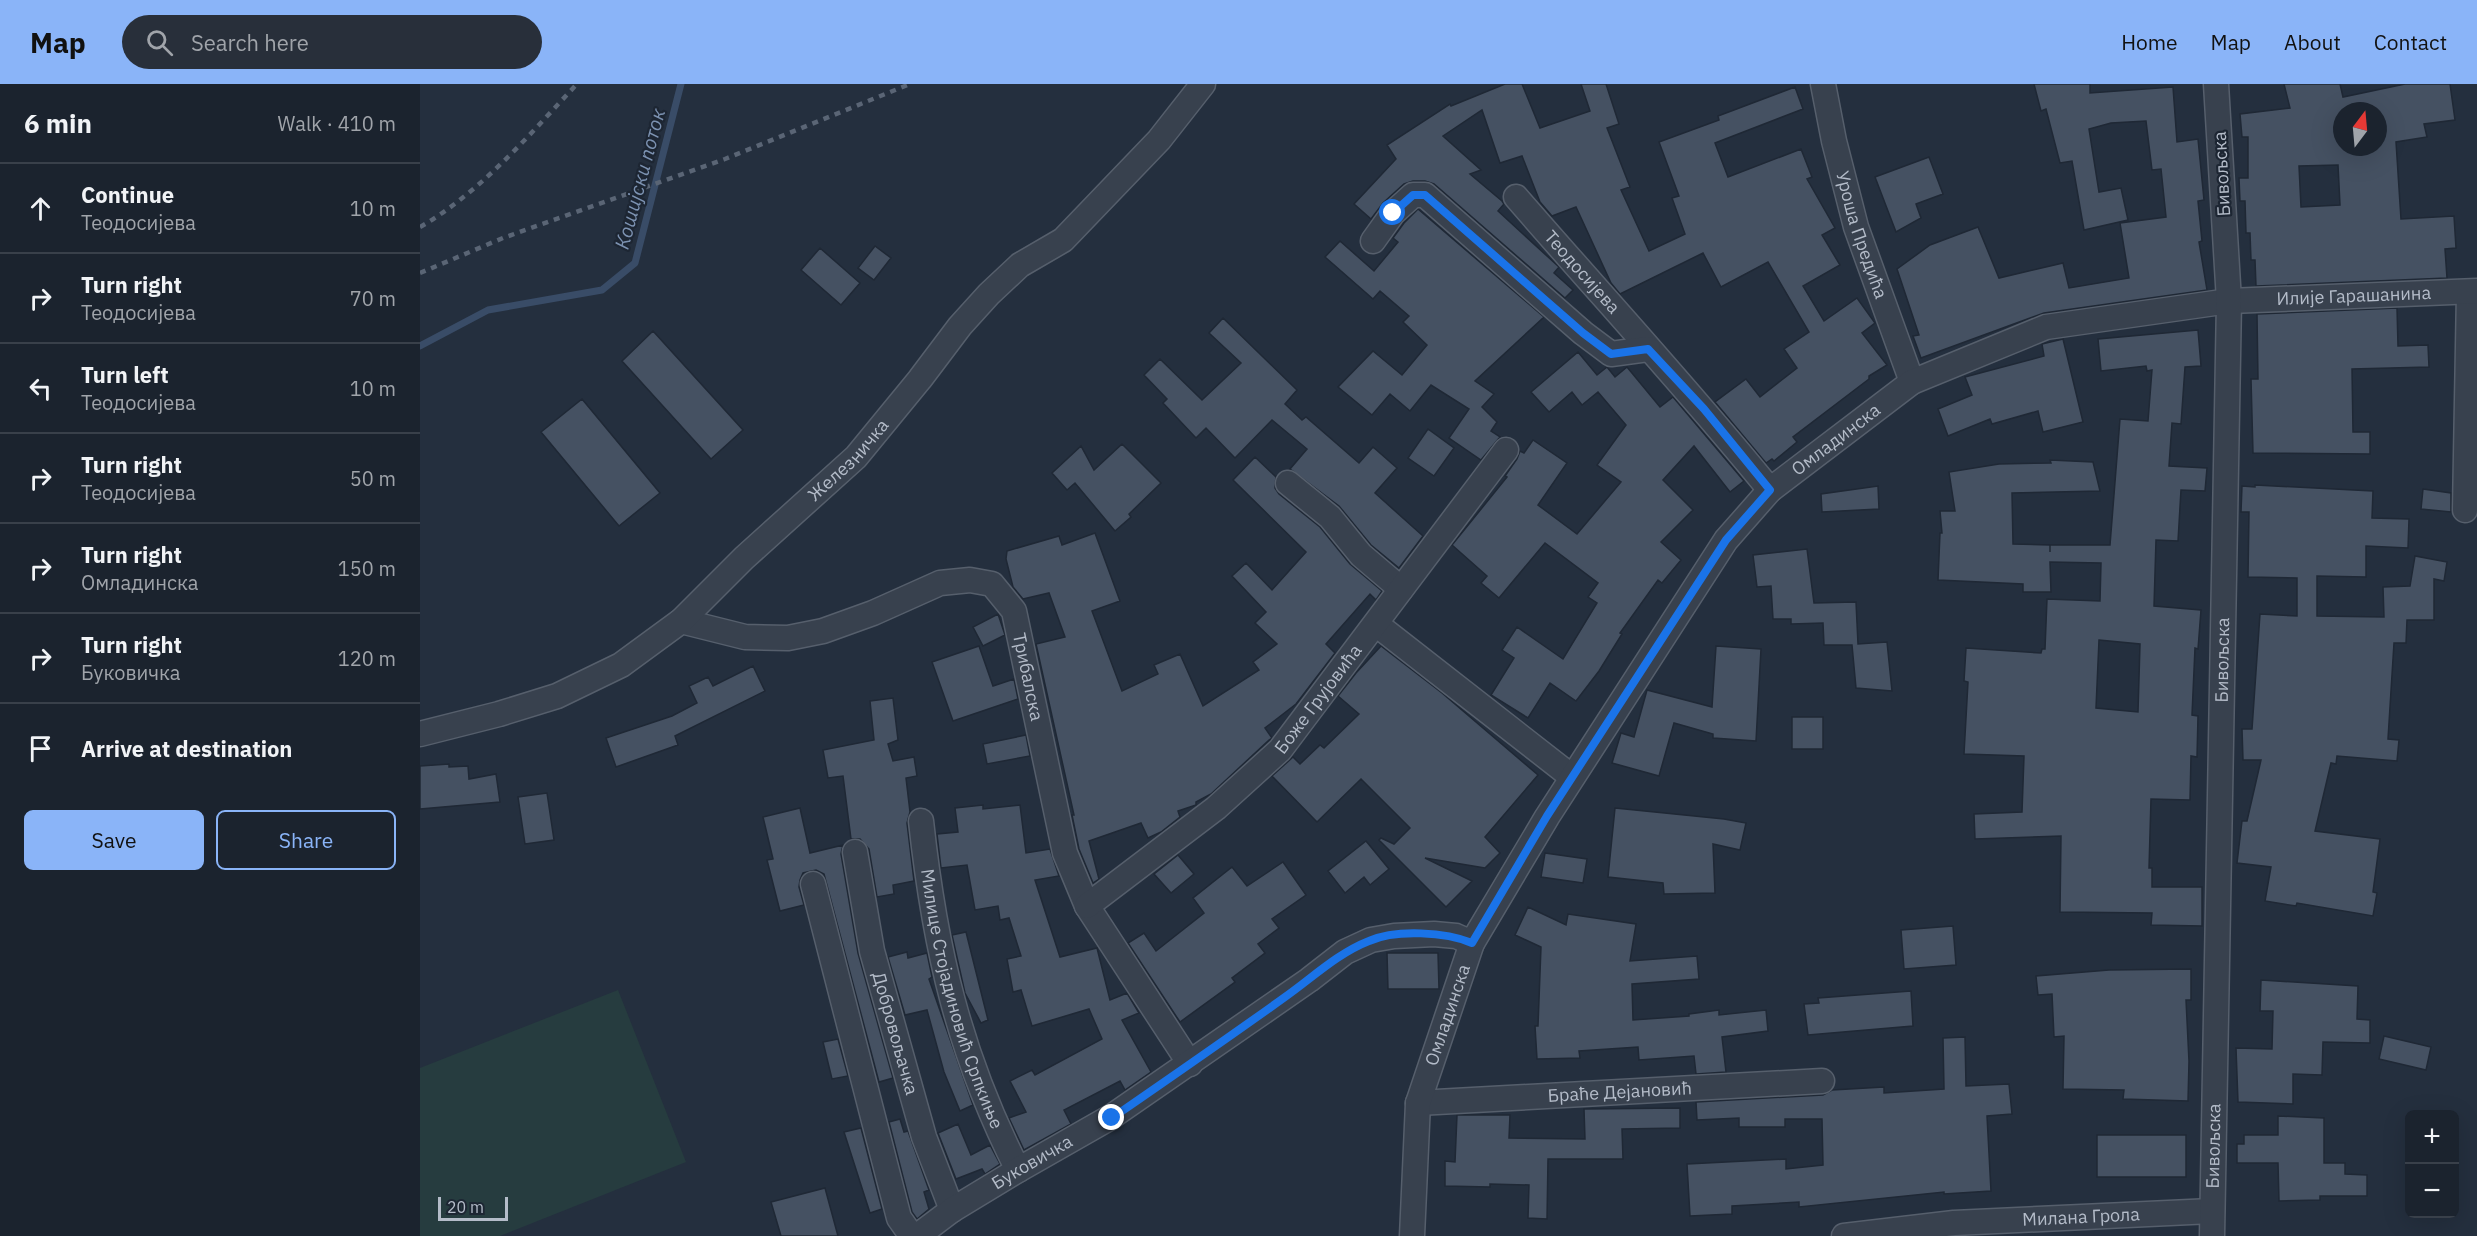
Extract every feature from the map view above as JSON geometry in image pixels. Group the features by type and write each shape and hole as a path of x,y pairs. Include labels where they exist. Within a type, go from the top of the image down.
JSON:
{"street":[{"name":"Железничка","path":"420,734 499,714 557,696 621,665 681,621 744,558 856,457 988,294 1020,265 1063,240 1159,140 1203,84"},
{"name":"Уроша Предића","path":"1823,84 1834,141 1856,226 1912,382"},
{"name":"Бивољска","path":"2212,1236 2229,301 2216,84"},
{"name":"Теодосијева","path":"1372,241 1393,213 1413,195 1425,195 1583,333 1611,354 1648,349"},
{"name":"Теодосијева","path":"1516,197 1648,349 1704,409 1770,490"},
{"name":"Илије Гарашанина","path":"2229,301 2473,292"},
{"path":"2465,510 2473,292"},
{"name":"Омладинска","path":"1412,1236 1418,1103 1472,943 1572,777 1726,540 1770,490 1912,382 2046,327 2229,301"},
{"name":"Боже Грујовића","path":"1087,906 1216,808 1280,750 1506,450"},
{"path":"1288,483 1330,517 1361,555 1401,590"},
{"name":"Трибалска","path":"681,621 745,637 788,638 823,631 843,624 940,583 970,580 992,584 1014,611 1065,853 1087,906 1190,1064"},
{"path":"1376,624 1572,777"},
{"name":"Милице Стојадиновић Српкиње","path":"921,821 936,929 956,1018 979,1086 1018,1170"},
{"name":"Добровољачка","path":"855,852 872,951 924,1137 952,1210"},
{"name":"Буковичка","path":"813,884 899,1218 910,1235 916,1235 1018,1170 1112,1118 1345,952 1371,940 1394,936 1434,934 1456,936 1472,943"},
{"name":"Браће Дејановић","path":"1418,1103 1822,1081"},
{"name":"Милана Грола","path":"1844,1236 1954,1222 2212,1211"}],"green space":[{"path":"618,990 686,1162 500,1236 420,1236 420,1068"}],"building":[{"path":"1505,84 1522,84 1540,128 1590,111 1581,84 1606,84 1619,124 1607,128 1630,187 1621,190 1649,251 1685,234 1672,198 1679,196 1659,142 1719,120 1718,116 1795,87 1803,109 1715,143 1728,177 1801,149 1812,177 1807,179 1835,228 1822,235 1840,265 1803,286 1824,321 1857,298 1875,323 1862,333 1887,365 1869,376 1869,379 1793,437 1797,442 1774,461 1772,459 1766,463 1715,402 1746,379 1760,397 1797,368 1784,349 1809,332 1768,262 1721,287 1703,253 1620,294 1611,283 1576,207 1552,216 1540,202 1522,156 1500,163 1482,110 1443,136 1481,170 1470,174 1502,201 1504,204 1498,211 1559,267 1554,273 1573,290 1565,298 1434,184 1413,181 1404,184 1383,203 1371,219 1354,204 1396,159 1387,145 1450,104 1451,106"},
{"path":"2034,84 2090,84 2090,93 2173,87 2177,142 2198,139 2204,200 2198,201 2202,241 2199,242 2207,290 2044,313 1921,358 1913,336 1919,335 1897,269 1930,245 1978,227 1999,278 2063,263 2069,288 2129,278 2120,223 2166,217 2161,169 2152,170 2146,121 2111,123 2089,129 2099,192 2121,188 2128,220 2084,230 2072,161 2060,163 2046,109 2041,111"},
{"path":"2284,84 2340,84 2343,97 2405,84 2450,84 2455,120 2424,124 2427,137 2396,142 2401,219 2454,216 2456,248 2445,249 2447,278 2256,286 2255,260 2251,260 2250,233 2246,233 2245,201 2240,201 2239,178 2248,178 2248,137 2242,137 2240,114 2290,108","holes":["2338,165 2340,205 2301,207 2299,166"]},
{"path":"1929,157 1943,194 1916,204 1921,218 1896,232 1875,177"},
{"path":"1418,209 1544,317 1475,381 1494,394 1482,407 1497,422 1491,431 1500,437 1481,460 1449,438 1469,409 1431,385 1410,411 1390,394 1372,415 1338,387 1373,351 1402,375 1427,345 1403,322 1409,316 1380,291 1373,299 1325,257 1340,241 1374,271 1398,242 1393,238"},
{"path":"875,246 891,258 874,280 858,268"},
{"path":"820,248 860,283 841,305 801,270"},
{"path":"2397,308 2398,346 2428,345 2429,367 2352,369 2353,432 2370,432 2370,454 2253,453 2251,379 2258,379 2257,314"},
{"path":"1223,318 1297,390 1285,404 1302,420 1306,417 1359,463 1373,447 1397,468 1375,493 1423,536 1399,568 1371,545 1339,506 1290,469 1307,449 1272,420 1235,458 1206,428 1196,438 1163,403 1167,399 1144,375 1160,359 1202,400 1241,363 1209,333"},
{"path":"2198,330 2201,366 2185,367 2181,424 2172,423 2169,466 2207,468 2205,491 2181,490 2178,541 2156,540 2154,606 2201,610 2198,649 2195,648 2192,715 2198,716 2197,757 2191,756 2190,800 2151,799 2149,868 2152,868 2152,887 2202,887 2202,926 2151,925 2152,913 2060,912 2061,836 1975,839 1974,814 2022,812 2024,756 1964,754 1968,682 1964,681 1966,648 2041,653 2042,649 2045,649 2047,599 2100,601 2101,563 2050,562 2051,592 2023,592 2023,584 1938,580 1940,533 1942,533 1940,511 1955,511 1949,472 1999,464 2051,463 2050,460 2093,462 2100,491 2012,493 2013,544 2110,545 2120,419 2148,421 2152,370 2147,371 2146,366 2101,371 2098,339","holes":["2099,640 2140,644 2138,712 2096,708"]},
{"path":"653,331 743,430 711,459 622,361"},
{"path":"2063,339 2083,422 2043,432 2038,411 1992,424 1990,419 1948,436 1938,409 1972,395 1965,377 2044,356 2042,344"},
{"path":"1578,352 1597,375 1607,367 1615,377 1627,367 1660,407 1673,397 1744,481 1730,492 1694,446 1663,480 1693,510 1661,542 1681,560 1662,583 1658,580 1620,633 1622,634 1599,671 1576,701 1550,683 1528,718 1491,695 1514,658 1502,650 1517,627 1563,659 1597,603 1588,597 1598,583 1545,543 1499,598 1481,583 1487,576 1452,545 1507,477 1505,476 1520,451 1524,453 1533,440 1567,463 1538,505 1577,534 1621,482 1597,465 1626,425 1598,392 1582,405 1572,392 1549,412 1531,392"},
{"path":"582,399 660,493 619,526 541,432"},
{"path":"1428,429 1454,448 1434,476 1408,458"},
{"path":"1122,444 1161,483 1129,514 1131,517 1115,531 1075,483 1067,490 1052,473 1081,446 1094,470"},
{"path":"1255,457 1276,477 1275,488 1279,494 1320,527 1350,564 1382,591 1376,600 1370,594 1326,644 1335,653 1296,704 1265,728 1272,738 1211,794 1196,802 1196,805 1178,811 1180,817 1161,832 1148,838 1141,823 1089,841 1099,879 1093,883 1079,849 1072,815 1074,815 1036,644 1065,637 1049,593 1023,599 1013,587 1006,559 1007,551 1059,536 1062,545 1095,533 1120,601 1092,611 1122,691 1158,674 1154,665 1180,654 1203,706 1259,670 1253,662 1277,644 1255,623 1266,612 1232,576 1246,563 1272,590 1306,552 1233,480"},
{"path":"2255,485 2373,491 2372,518 2409,519 2408,548 2366,546 2366,577 2317,576 2317,616 2384,617 2383,587 2410,586 2415,556 2447,562 2444,581 2434,579 2434,620 2407,620 2406,643 2394,643 2388,739 2399,740 2397,761 2337,756 2336,764 2331,763 2315,831 2380,839 2373,892 2377,893 2373,916 2297,903 2296,906 2265,901 2271,867 2237,863 2242,821 2247,821 2261,760 2243,760 2242,729 2252,729 2260,614 2297,616 2297,578 2248,577 2249,512 2241,512 2242,486 2255,487"},
{"path":"1878,486 1879,509 1822,512 1821,494"},
{"path":"2423,489 2451,493 2451,512 2421,509"},
{"path":"1807,549 1814,603 1856,602 1858,644 1887,642 1892,691 1856,688 1852,645 1824,645 1823,623 1791,624 1791,619 1773,619 1771,586 1757,587 1753,555"},
{"path":"998,614 1005,635 983,646 973,627"},
{"path":"979,646 993,686 1014,679 1018,699 953,721 932,662"},
{"path":"1381,646 1442,693 1538,775 1485,837 1500,853 1485,868 1425,858 1472,881 1446,907 1379,840 1381,838 1394,844 1410,828 1361,779 1317,822 1272,776 1293,757 1300,764 1320,745 1324,748 1359,714 1338,696"},
{"path":"1716,646 1761,649 1756,741 1713,738 1713,734 1674,723 1659,776 1612,763 1621,733 1634,737 1647,690 1712,707"},
{"path":"753,666 765,691 675,736 678,745 616,767 606,738 672,716 697,703 689,686 708,677 713,686"},
{"path":"893,698 898,740 888,744 893,761 914,757 917,776 906,778 910,812 907,823 914,881 893,885 894,894 877,897 869,849 860,839 851,839 843,776 828,778 823,750 874,740 870,701"},
{"path":"1792,717 1823,717 1823,749 1792,749"},
{"path":"1026,735 1030,756 987,764 983,744"},
{"path":"449,764 449,767 468,766 469,779 496,774 500,802 420,809 420,766"},
{"path":"547,793 554,840 525,844 518,797"},
{"path":"983,805 983,809 1020,805 1026,853 1050,849 1059,876 1035,880 1060,957 1097,948 1110,1000 1127,993 1139,1013 1122,1020 1151,1072 1125,1090 1120,1081 1064,1110 1071,1124 1024,1150 1009,1118 1026,1112 1010,1081 1032,1070 1035,1075 1102,1039 1089,1009 1032,1026 1021,990 1013,992 1007,959 1021,956 1009,918 1000,920 998,906 975,910 967,865 941,868 937,834 958,832 955,808"},
{"path":"800,808 810,853 843,845 841,854 858,953 893,1078 879,1082 824,874 816,870 803,873 799,887 804,905 780,911 767,860 773,859 763,817"},
{"path":"1615,808 1746,823 1740,850 1713,844 1715,893 1664,894 1663,883 1608,877"},
{"path":"1366,841 1389,869 1370,885 1364,877 1345,893 1328,871"},
{"path":"1545,853 1587,859 1583,883 1541,877"},
{"path":"1178,855 1194,874 1171,893 1154,874"},
{"path":"1283,862 1306,895 1272,919 1279,928 1258,944 1265,953 1232,978 1235,982 1180,1022 1128,943 1144,933 1156,951 1204,913 1193,898 1232,867 1247,886"},
{"path":"1528,907 1566,925 1568,914 1636,924 1630,961 1697,956 1699,979 1632,984 1633,1020 1689,1016 1689,1014 1719,1010 1719,1015 1766,1010 1768,1031 1722,1037 1726,1072 1696,1074 1694,1056 1639,1060 1638,1047 1579,1051 1580,1058 1537,1059 1535,1026 1538,1026 1541,947 1515,935"},
{"path":"1953,926 1956,965 1904,969 1901,930"},
{"path":"966,932 988,1020 981,1023 965,993 952,935"},
{"path":"907,952 908,958 927,953 932,977 929,979 973,1105 960,1111 944,1072 927,1010 905,1015 888,957"},
{"path":"1387,953 1438,953 1439,989 1388,989"},
{"path":"2191,969 2191,1000 2186,1000 2188,1101 2123,1099 2124,1090 2063,1089 2064,1036 2054,1037 2052,994 2038,995 2036,976 2109,970"},
{"path":"2261,980 2358,986 2357,1019 2370,1020 2370,1043 2323,1042 2322,1075 2293,1074 2293,1104 2238,1102 2236,1048 2272,1049 2273,1011 2260,1011"},
{"path":"1911,991 1913,1026 1808,1035 1804,1004 1819,1003 1818,998"},
{"path":"2384,1036 2431,1047 2426,1070 2379,1059"},
{"path":"1965,1037 1966,1086 2009,1084 2012,1114 1987,1116 1991,1191 1944,1194 1944,1192 1799,1207 1799,1202 1732,1206 1732,1214 1690,1216 1687,1164 1786,1159 1786,1169 1823,1165 1822,1119 1785,1119 1785,1127 1739,1127 1739,1118 1697,1120 1696,1102 1823,1095 1832,1090 1884,1087 1884,1093 1944,1089 1943,1038"},
{"path":"838,1039 848,1076 832,1079 823,1042"},
{"path":"1680,1108 1680,1128 1622,1129 1623,1159 1548,1159 1547,1219 1528,1218 1529,1185 1445,1186 1445,1161 1455,1162 1457,1115 1510,1115 1509,1138 1585,1139 1584,1109"},
{"path":"2278,1116 2324,1118 2324,1163 2345,1163 2345,1174 2367,1175 2367,1196 2320,1196 2320,1200 2279,1201 2278,1163 2237,1163 2237,1144 2244,1144 2244,1135 2278,1135"},
{"path":"900,1119 904,1132 908,1131 929,1190 924,1192 929,1209 917,1219 912,1212 889,1122"},
{"path":"958,1124 971,1155 990,1145 1000,1164 985,1174 982,1169 956,1179 938,1133"},
{"path":"861,1128 882,1209 870,1213 844,1132"},
{"path":"2097,1135 2186,1135 2186,1177 2097,1177"},
{"path":"825,1188 838,1236 781,1236 771,1202"}],"waterway":[{"name":"Кошијски поток","path":"420,346 488,310 602,290 635,263 681,84"}],"railway":[{"path":"420,227 464,197 484,180 577,84"},
{"path":"420,273 503,238 725,159 910,84"}],"route":[{"path":"1112,1118 1309,981 1345,952 1371,940 1394,936 1434,934 1456,936 1472,943 1547,816 1726,540 1770,490 1704,409 1648,349 1611,354 1583,333 1425,195 1413,195 1393,213"}]}
